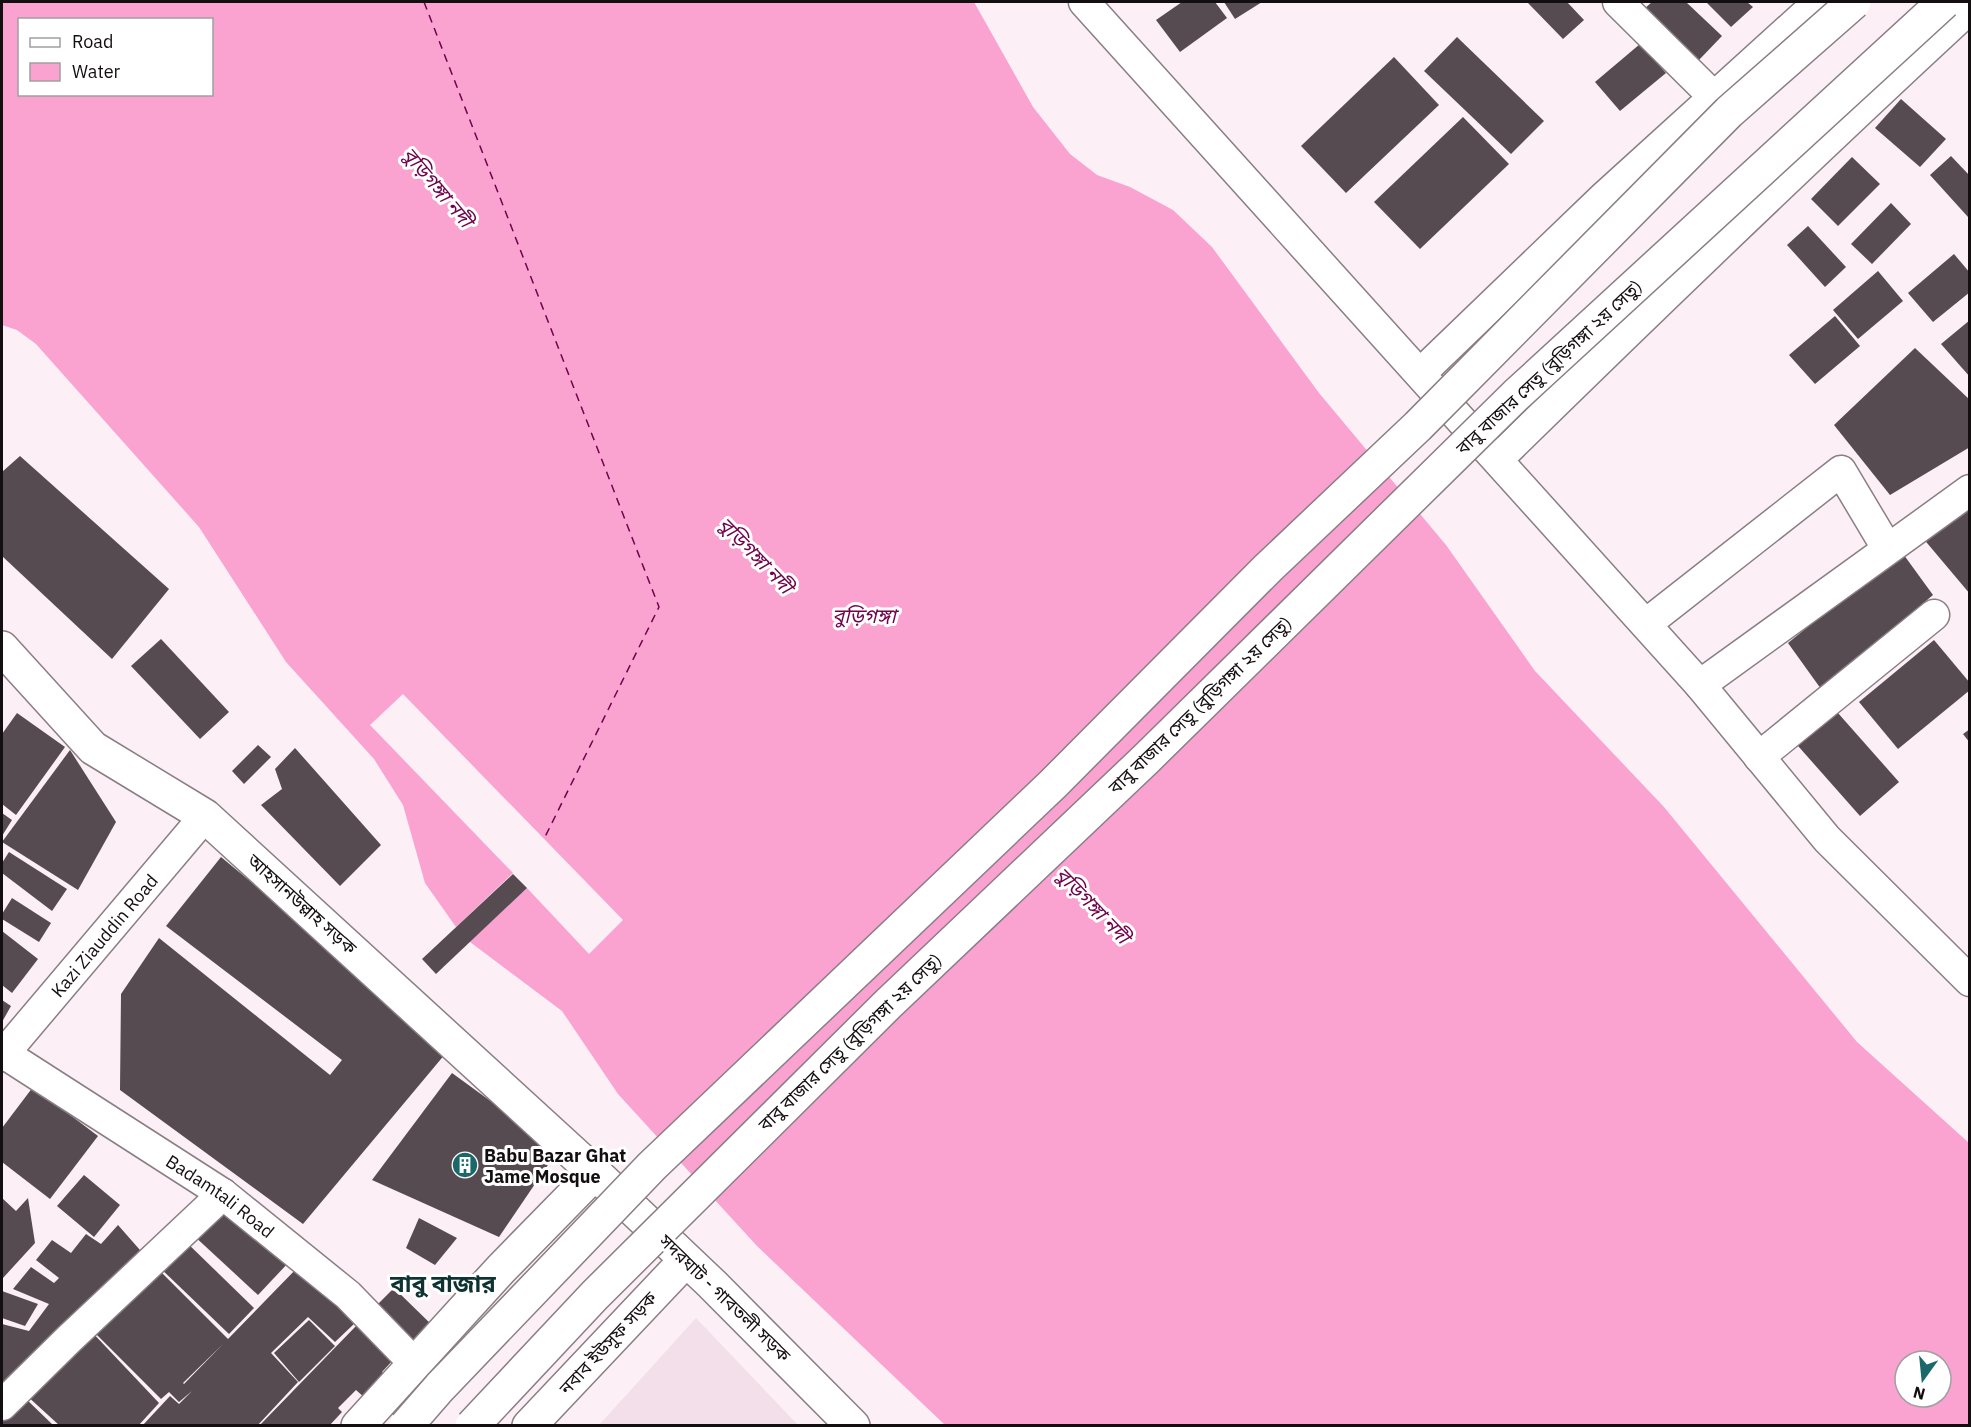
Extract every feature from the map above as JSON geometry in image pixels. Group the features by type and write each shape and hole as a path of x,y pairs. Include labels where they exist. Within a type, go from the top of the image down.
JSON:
{"main road":[{"path":"406,1425 652,1166 1053,784 1268,568 1418,426 1729,112 1854,2"},
{"name":"বাবু বাজার সেতু (বুড়িগঙ্গা ২য় সেতু)","path":"472,1425 595,1295 879,1012 1145,760 1516,395 1944,2"},
{"name":"আহসানউল্লাহ সড়ক","path":"2,648 93,748 205,816 596,1173"},
{"path":"358,1425 501,1269 596,1173"},
{"name":"সদরঘাট - গাবতলী সড়ক","path":"596,1173 853,1425"},
{"name":"নবাব ইউসুফ সড়ক","path":"530,1425 686,1260"}],"street":[{"path":"1084,2 1646,624 1700,685 1827,839 1970,981"},
{"path":"1618,2 1713,96"},
{"path":"1420,374 1605,196 1819,2"},
{"path":"1498,459 1681,279 1970,8"},
{"path":"1646,624 1841,471 1887,548"},
{"path":"1700,685 1970,490"},
{"path":"1759,757 1934,615"},
{"name":"Kazi Ziauddin Road","path":"3,1055 205,816"},
{"name":"Badamtali Road","path":"3,1055 223,1194 348,1295 415,1364"},
{"path":"2,1405 223,1194"}],"shaded area":[{"path":"696,1318 798,1425 599,1425"}],"water":[{"name":"বুড়িগঙ্গা","path":"2,2 974,2 1033,107 1070,154 1097,175 1130,187 1173,210 1212,247 1319,393 1446,545 1535,671 1664,807 1857,1042 1969,1143 1969,1425 945,1425 757,1246 618,1094 562,1011 470,942 456,927 425,883 403,805 374,759 286,662 199,527 36,344 17,330 2,325"}],"pier":[{"path":"403,694 623,920 589,954 527,888 467,944 454,929 513,873 370,725"}],"building":[{"path":"1182,2 1215,2 1227,18 1180,52 1156,20"},
{"path":"1224,2 1262,2 1235,19"},
{"path":"1527,2 1567,2 1584,20 1563,39"},
{"path":"1652,2 1686,2 1722,36 1698,61 1644,9"},
{"path":"1706,2 1747,2 1753,7 1731,27"},
{"path":"1457,37 1544,121 1511,154 1424,71"},
{"path":"1640,44 1666,73 1620,111 1595,82"},
{"path":"1394,57 1439,105 1346,193 1301,146"},
{"path":"1901,99 1946,139 1920,167 1875,128"},
{"path":"1463,117 1509,164 1420,249 1374,202"},
{"path":"1951,156 1970,176 1970,215 1968,217 1930,175"},
{"path":"1852,157 1880,184 1838,226 1811,199"},
{"path":"1891,203 1911,224 1872,264 1851,244"},
{"path":"1808,226 1846,267 1825,287 1787,245"},
{"path":"1954,254 1970,273 1970,292 1933,322 1908,293"},
{"path":"1878,271 1903,301 1858,339 1833,310"},
{"path":"1835,316 1860,346 1815,384 1789,355"},
{"path":"1970,320 1970,377 1941,344"},
{"path":"1915,348 1970,400 1970,447 1890,495 1834,425"},
{"path":"20,456 169,589 112,659 2,556 2,472"},
{"path":"1970,499 1970,594 1922,537"},
{"path":"1901,551 1933,595 1821,689 1788,643"},
{"path":"161,639 229,712 200,739 131,666"},
{"path":"1934,640 1970,683 1970,690 1898,749 1859,702"},
{"path":"1830,704 1899,782 1860,816 1791,738"},
{"path":"17,713 65,747 16,815 2,804 2,734"},
{"path":"1970,729 1970,743 1963,734"},
{"path":"258,745 271,757 244,784 232,771"},
{"path":"295,748 381,845 340,886 261,805 282,789 275,769"},
{"path":"70,750 116,822 78,890 2,842"},
{"path":"2,813 12,820 2,836"},
{"path":"9,852 67,889 52,911 2,873 2,863"},
{"path":"221,857 451,1047 303,1224 120,1090 121,994 159,938 330,1075 342,1060 166,926"},
{"path":"513,874 527,888 436,974 422,959"},
{"path":"12,898 51,923 39,942 2,919 2,914"},
{"path":"2,931 38,959 12,993 2,985"},
{"path":"2,1000 11,1006 2,1022"},
{"name":"Babu Bazar Ghat Jame Mosque","path":"452,1073 558,1150 499,1237 372,1180"},
{"path":"33,1087 98,1136 50,1199 2,1162 2,1128"},
{"path":"84,1175 120,1205 94,1237 57,1206"},
{"path":"2,1198 16,1211 28,1198 35,1243 3,1278 2,1276"},
{"path":"223,1201 289,1262 258,1295 192,1234"},
{"path":"419,1218 457,1238 435,1265 406,1248"},
{"path":"118,1225 147,1258 2,1392 2,1324 29,1331 49,1304 13,1289 31,1267 54,1283 59,1278 36,1260 52,1240 71,1253 86,1234 101,1244"},
{"path":"182,1238 254,1308 229,1334 156,1264"},
{"path":"154,1265 228,1339 299,1266 356,1322 335,1342 308,1317 271,1353 298,1382 257,1426 142,1426 170,1396 179,1404 192,1391 179,1402 169,1392 161,1399 90,1328","holes":["223,1344 184,1384 183,1383"]},
{"path":"394,1288 435,1328 419,1345 378,1304"},
{"path":"2,1291 38,1304 25,1326 2,1318"},
{"path":"309,1320 335,1346 299,1382 274,1353"},
{"path":"357,1325 393,1360 382,1372 386,1376 365,1398 356,1390 338,1408 342,1412 329,1426 259,1426"},
{"path":"89,1329 159,1403 138,1426 60,1426 25,1394"},
{"path":"24,1397 54,1426 3,1426 2,1422"}],"ferry route":[{"path":"424,2 659,607 544,839"}],"place":[{"name":"Babu Bazar Ghat Jame Mosque","path":"465,1165"}],"district":[{"name":"বাবু বাজার","path":"443,1283"}],"water label":[{"name":"বুড়িগঙ্গা নদী","path":"438,187"},
{"name":"বুড়িগঙ্গা নদী","path":"756,555"},
{"name":"বুড়িগঙ্গা নদী","path":"1093,905"}]}
